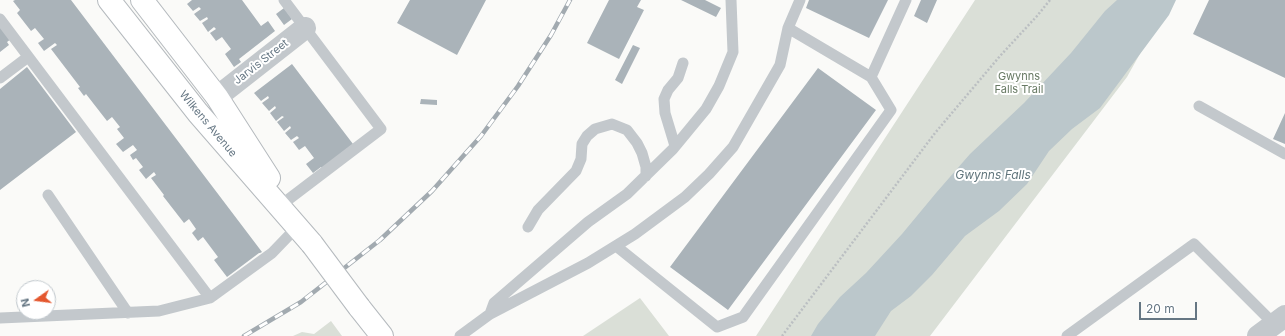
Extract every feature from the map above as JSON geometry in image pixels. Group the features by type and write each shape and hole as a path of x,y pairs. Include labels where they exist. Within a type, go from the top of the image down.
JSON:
{"main road":[{"name":"Wilkens Avenue","path":"109,0 198,113 312,244"},
{"name":"Wilkens Avenue","path":"142,0 216,96 312,244 382,336"}],"street":[{"name":"Jarvis Street","path":"216,96 305,28"}],"lane":[{"path":"284,0 381,129 284,202"},
{"path":"490,314 494,303 588,222 627,194 646,176 675,146 706,109 719,86 733,52 731,0"},
{"path":"460,336 490,314 588,263 635,234 685,197 710,174 733,147 780,65 788,28 800,0"},
{"path":"871,78 906,0"},
{"path":"0,19 210,298"},
{"path":"616,246 717,327 743,317 890,110 871,78 788,28"},
{"path":"0,78 28,57"},
{"path":"675,146 665,113 664,99 668,90 678,78 682,63"},
{"path":"1199,106 1285,154"},
{"path":"528,227 538,210 576,171 581,159 582,144 587,136 595,129 612,124 627,130 637,143 642,153 646,167 646,176"},
{"path":"48,195 128,314"},
{"path":"0,318 128,314 159,311 210,298 272,253 297,227"},
{"path":"1067,336 1194,244 1272,325"}],"path":[{"path":"782,336 935,133 1050,0"}],"green space":[{"name":"Gwynns Falls Trail","path":"975,0 1170,0 1127,77 930,336 756,336"},
{"path":"640,298 669,336 583,336"},
{"path":"331,321 342,336 293,336 302,332 314,334"}],"water":[{"name":"Gwynns Falls","path":"1117,0 1176,0 1169,15 1100,108 1072,129 1049,151 1027,184 999,211 965,236 932,275 911,296 891,311 875,336 811,336 818,324 840,297 866,273 902,234 970,154 1024,103 1071,53 1105,11"}],"building":[{"path":"71,0 262,252 227,277 214,260 218,257 203,237 198,241 192,233 196,229 189,219 184,223 163,196 164,195 151,178 156,175 154,172 146,179 139,170 143,167 136,158 133,160 130,155 137,150 133,145 123,152 116,144 124,138 117,129 120,127 112,117 107,121 86,94 84,96 78,88 80,87 51,49 57,45 55,43 44,51 38,43 44,39 35,28 31,31 17,13 20,10 13,1"},
{"path":"192,0 242,0 261,26 268,21 275,31 239,59 241,62 234,67 225,54 231,49 222,37 216,41 210,33 216,29 214,27 208,32 202,23 208,19 207,17 200,21 194,14 201,9 199,7 193,11 187,4"},
{"path":"410,0 486,0 457,55 397,23"},
{"path":"609,0 641,0 637,7 644,10 619,59 587,43"},
{"path":"681,0 705,0 721,8 716,17"},
{"path":"809,0 888,0 869,38 806,8"},
{"path":"921,0 937,0 927,23 914,16"},
{"path":"1209,0 1285,0 1285,78 1193,34"},
{"path":"284,8 292,19 284,25 276,14"},
{"path":"0,25 11,39 7,42 9,45 0,52"},
{"path":"633,45 640,48 622,84 615,80"},
{"path":"292,64 353,144 322,168 321,167 313,173 306,164 314,158 305,146 299,150 293,142 299,138 297,136 291,140 285,133 291,128 290,126 284,131 277,122 284,117 282,116 276,121 270,113 276,108 275,106 269,111 262,103 269,98 268,96 261,101 254,93"},
{"path":"27,67 76,132 0,190 0,89"},
{"path":"818,68 876,110 728,310 670,267"},
{"path":"421,99 437,100 437,105 420,104"},
{"path":"1285,113 1285,144 1273,139"}],"railway":[{"path":"244,336 301,302 380,240 432,191 481,136 518,86 551,35 570,0"}]}
